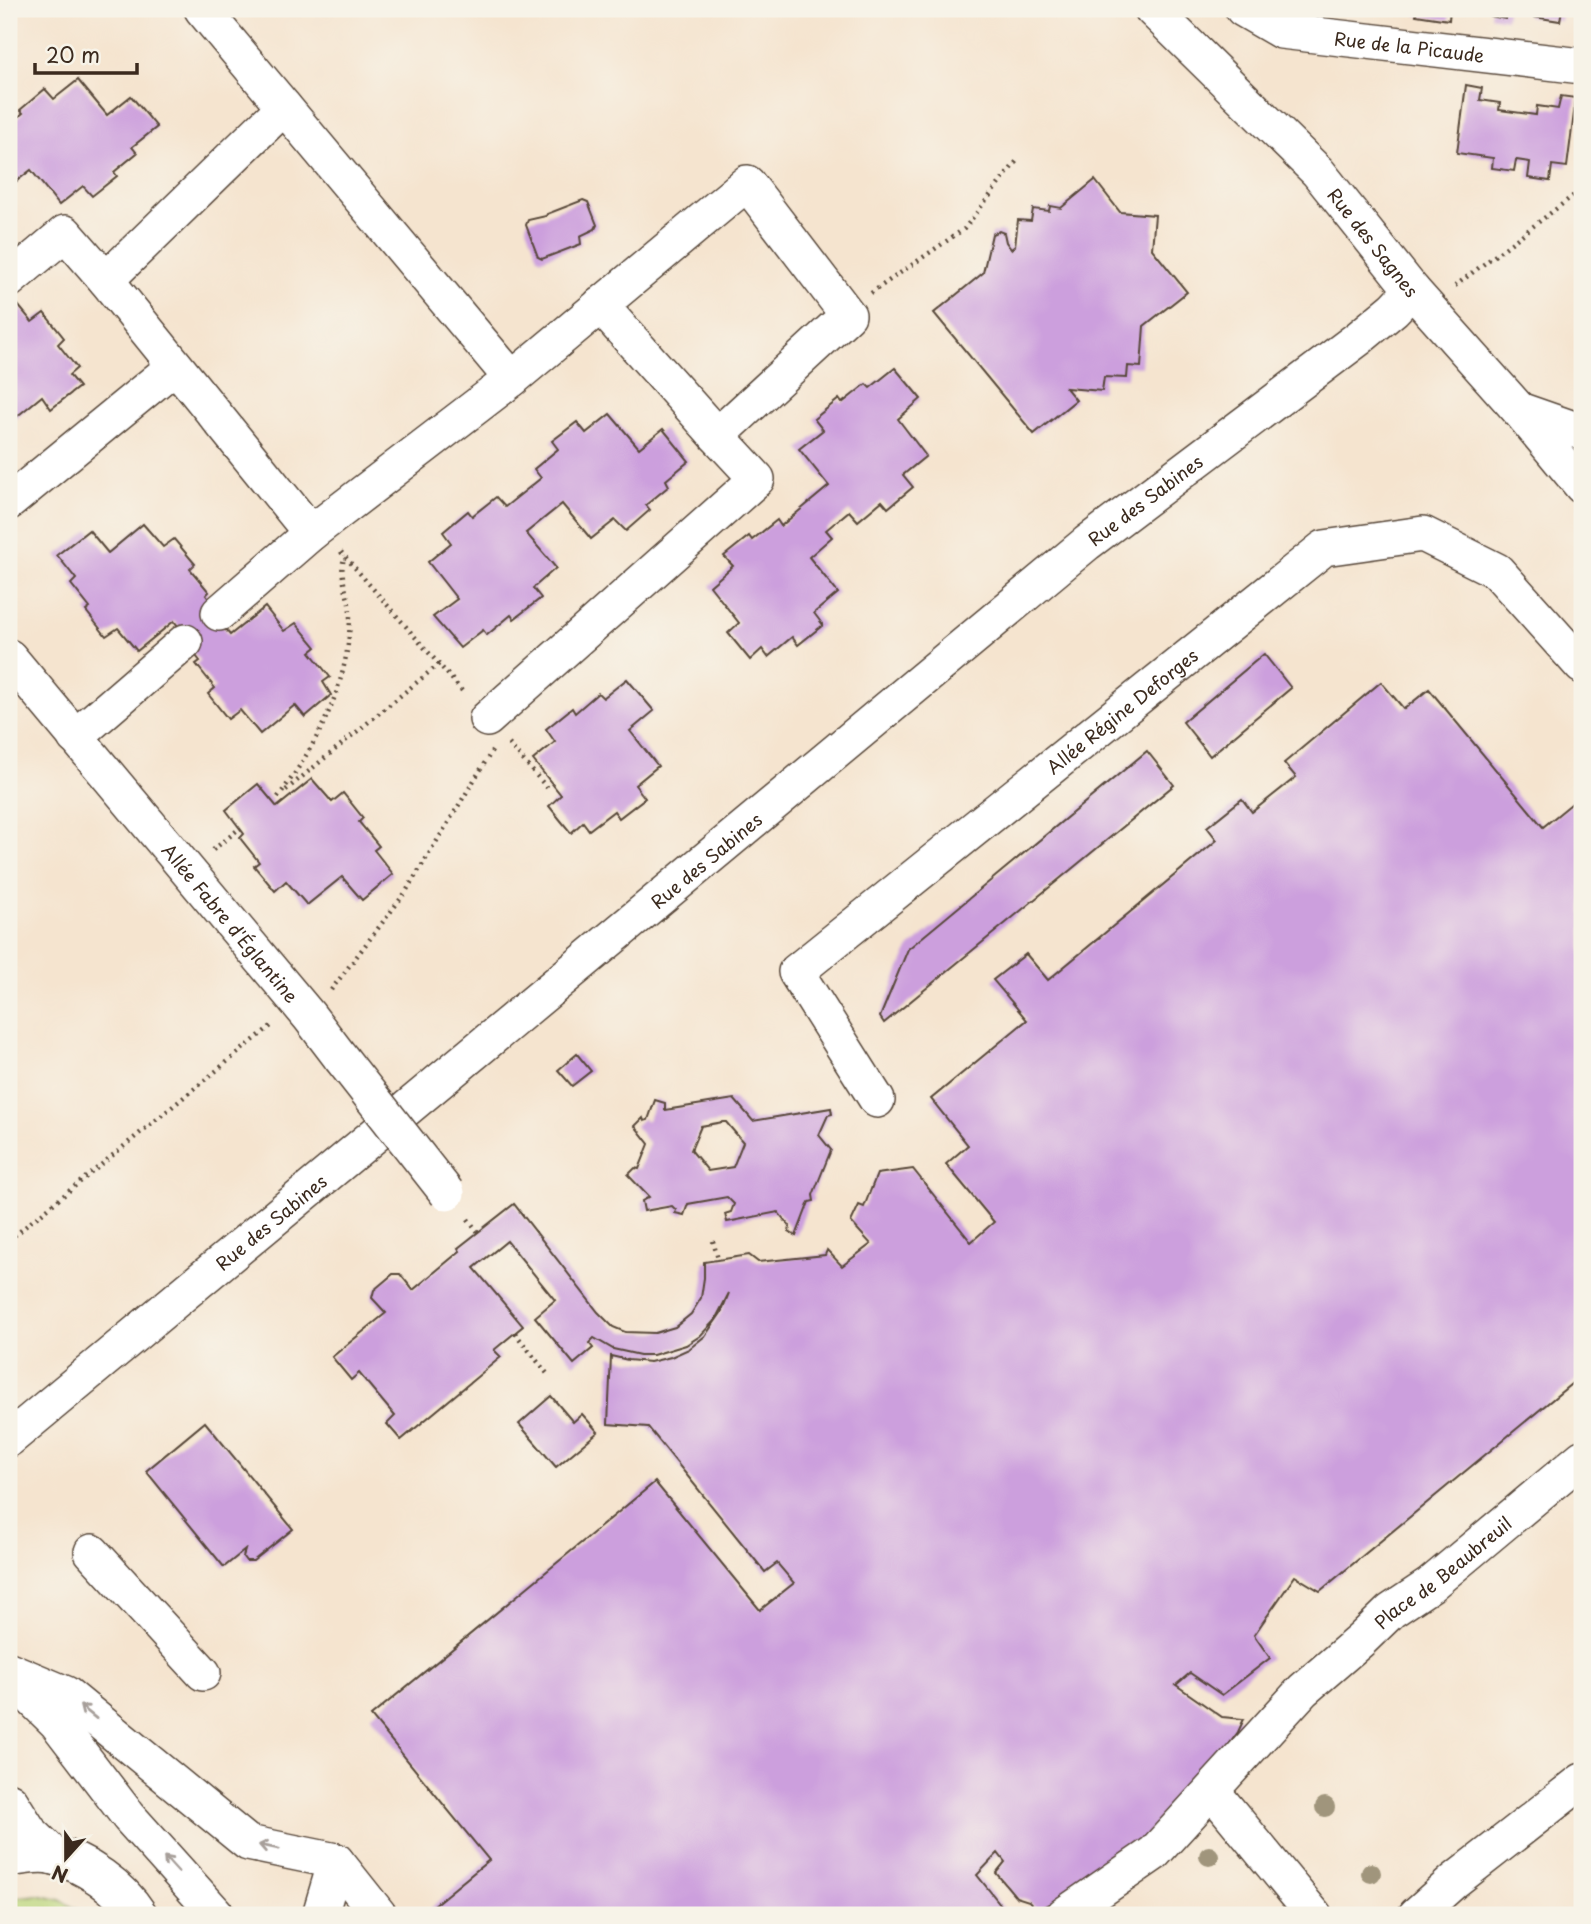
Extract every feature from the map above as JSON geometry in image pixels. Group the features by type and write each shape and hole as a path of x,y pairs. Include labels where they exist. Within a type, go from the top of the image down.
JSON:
{"main road":[{"path":"9,1802 28,1832 52,1855"},
{"path":"9,1858 27,1854 52,1855 92,1872 138,1910"}],"street":[{"path":"202,9 512,379"},
{"name":"Rue des Sagnes","path":"1152,9 1318,172 1412,290 1519,410 1582,486"},
{"name":"Rue de la Picaude","path":"1243,9 1281,31 1582,66"},
{"path":"106,280 284,107"},
{"path":"219,612 315,530 512,379 747,183 848,315 717,436"},
{"path":"9,280 65,233 315,530"},
{"name":"Rue des Sabines","path":"9,1439 1087,543 1359,338 1412,290"},
{"path":"495,727 757,479 600,305"},
{"path":"9,502 176,366"},
{"path":"1519,410 1582,432"},
{"name":"Allée Régine Deforges","path":"877,1100 796,972 1324,548 1423,534 1497,571 1582,666"},
{"path":"75,737 185,642"},
{"name":"Allée Fabre d'Églantine","path":"9,657 303,1010 447,1193"},
{"name":"Place de Beaubreuil","path":"1064,1915 1154,1853 1303,1690 1391,1611 1430,1586 1582,1458"},
{"path":"92,1552 203,1673"},
{"path":"9,1673 66,1694 248,1843 336,1861 379,1915"},
{"path":"9,1673 57,1723 129,1817 217,1915"},
{"path":"1416,1915 1454,1881 1582,1781"},
{"path":"1212,1791 1314,1915"},
{"path":"320,1915 336,1861"}],"path":[{"path":"848,315 864,298 964,229 1019,158"},
{"path":"1412,290 1458,286 1582,189"},
{"path":"315,530 345,556 550,791"},
{"path":"278,797 298,770 328,717 336,695 347,650 350,612 341,564 345,556"},
{"path":"272,802 439,664"},
{"path":"9,1240 303,1010 351,967 405,893 495,727"},
{"path":"713,1241 718,1259"},
{"path":"515,1333 549,1376"}],"green space":[{"path":"38,1895 60,1900 86,1915 9,1915 9,1898"}],"building":[{"path":"1417,9 1450,9 1449,20 1416,15"},
{"path":"1491,9 1507,9 1506,19 1490,16"},
{"path":"1528,9 1562,9 1560,21 1527,16"},
{"path":"78,80 107,115 131,96 157,127 132,147 137,153 114,172 117,176 92,196 83,186 59,205 31,170 9,187 9,125 23,113 20,110 45,89 54,99"},
{"path":"1466,85 1482,88 1480,100 1500,103 1499,110 1536,115 1537,106 1558,109 1561,96 1576,98 1567,167 1552,165 1550,181 1528,178 1530,162 1516,160 1514,171 1492,168 1493,158 1457,153"},
{"path":"1095,180 1120,212 1155,215 1152,249 1187,292 1144,326 1141,367 1128,366 1127,378 1104,377 1102,391 1066,388 1076,400 1034,434 934,313 983,273 992,234 999,231 1004,233 1011,249 1015,246 1018,220 1031,221 1033,209 1049,211 1050,206 1061,208"},
{"path":"583,200 588,202 597,225 595,229 580,236 581,244 542,259 538,257 526,225 528,220 546,216"},
{"path":"13,299 32,322 44,313 64,338 58,344 77,368 69,375 79,387 51,409 42,396 9,423 9,302"},
{"path":"895,368 921,399 898,419 926,456 903,475 913,487 888,508 882,501 858,521 849,511 826,530 832,537 809,557 838,593 814,613 823,625 798,645 792,637 768,657 762,649 750,660 728,633 739,623 710,586 733,566 724,556 749,536 752,540 777,520 781,526 829,486 799,449 823,430 814,419 839,399 842,403 866,384 870,388"},
{"path":"610,414 639,448 663,429 689,461 666,480 669,486 646,505 650,510 626,531 615,520 591,539 562,504 526,533 556,568 533,588 541,598 514,619 511,615 487,635 483,630 460,648 433,617 457,599 428,562 451,543 443,532 468,511 472,516 496,497 505,507 541,478 534,469 558,449 552,441 577,422 586,433"},
{"path":"143,524 163,547 174,539 195,564 190,569 209,592 206,595 219,613 220,623 230,635 265,607 284,631 296,623 316,647 310,652 330,677 323,682 331,695 305,717 295,705 260,734 240,710 228,719 208,694 215,688 196,664 200,661 178,633 181,630 174,621 137,651 118,628 106,636 86,611 90,608 71,584 76,579 57,555 89,530 108,553"},
{"path":"1264,654 1291,688 1210,756 1183,722"},
{"path":"627,679 654,711 630,731 658,766 635,785 645,798 619,818 614,811 589,830 583,822 571,833 549,806 561,795 533,760 555,742 546,729 572,708 575,713 598,693 603,698"},
{"path":"1381,682 1404,709 1429,689 1543,827 1582,795 1582,1375 1320,1591 1295,1576 1254,1635 1270,1658 1222,1695 1190,1673 1176,1685 1222,1717 1244,1719 1238,1732 1217,1761 1140,1843 1065,1896 1037,1910 1029,1901 1016,1897 996,1873 1005,1862 998,1853 977,1875 1005,1910 999,1915 422,1915 489,1860 371,1716 655,1482 760,1610 794,1583 777,1563 765,1572 648,1427 608,1424 611,1356 650,1362 689,1349 705,1336 721,1313 729,1293 715,1320 700,1336 686,1345 653,1355 640,1355 613,1349 594,1338 589,1343 593,1348 574,1364 535,1317 555,1300 507,1241 474,1268 523,1326 494,1350 501,1357 401,1440 387,1424 395,1416 359,1373 351,1380 332,1357 386,1313 372,1298 374,1290 393,1274 400,1274 413,1290 460,1251 458,1248 514,1204 598,1312 613,1327 625,1332 655,1333 675,1327 691,1314 701,1298 704,1262 749,1255 758,1262 825,1255 827,1250 842,1266 871,1244 851,1222 859,1205 864,1207 877,1174 913,1169 971,1242 994,1222 946,1164 968,1145 931,1099 1027,1020 993,980 1026,954 1048,980 1217,840 1207,827 1242,799 1252,812 1296,777 1284,763"},
{"path":"1147,751 1174,785 884,1023 880,1017 908,949"},
{"path":"312,779 332,802 343,793 363,818 359,822 379,846 374,850 393,874 362,900 342,877 307,905 286,881 275,891 254,866 259,862 240,838 244,834 226,810 258,784 277,807"},
{"path":"577,1054 591,1071 572,1086 558,1070"},
{"path":"734,1099 753,1121 831,1108 832,1114 828,1115 819,1135 831,1150 813,1195 814,1201 809,1202 796,1236 789,1232 790,1227 778,1212 727,1222 725,1214 731,1212 734,1204 727,1197 688,1204 684,1215 675,1213 676,1210 672,1206 644,1211 642,1201 649,1197 628,1175 635,1168 639,1169 649,1144 635,1126 643,1118 644,1121 648,1120 655,1100 665,1103 665,1110","holes":["726,1122 743,1142 733,1167 708,1171 691,1150 701,1126"]},
{"path":"551,1396 573,1422 582,1414 598,1432 556,1467 519,1424"},
{"path":"205,1422 293,1529 253,1561 246,1561 243,1557 245,1550 224,1567 146,1471"}]}
